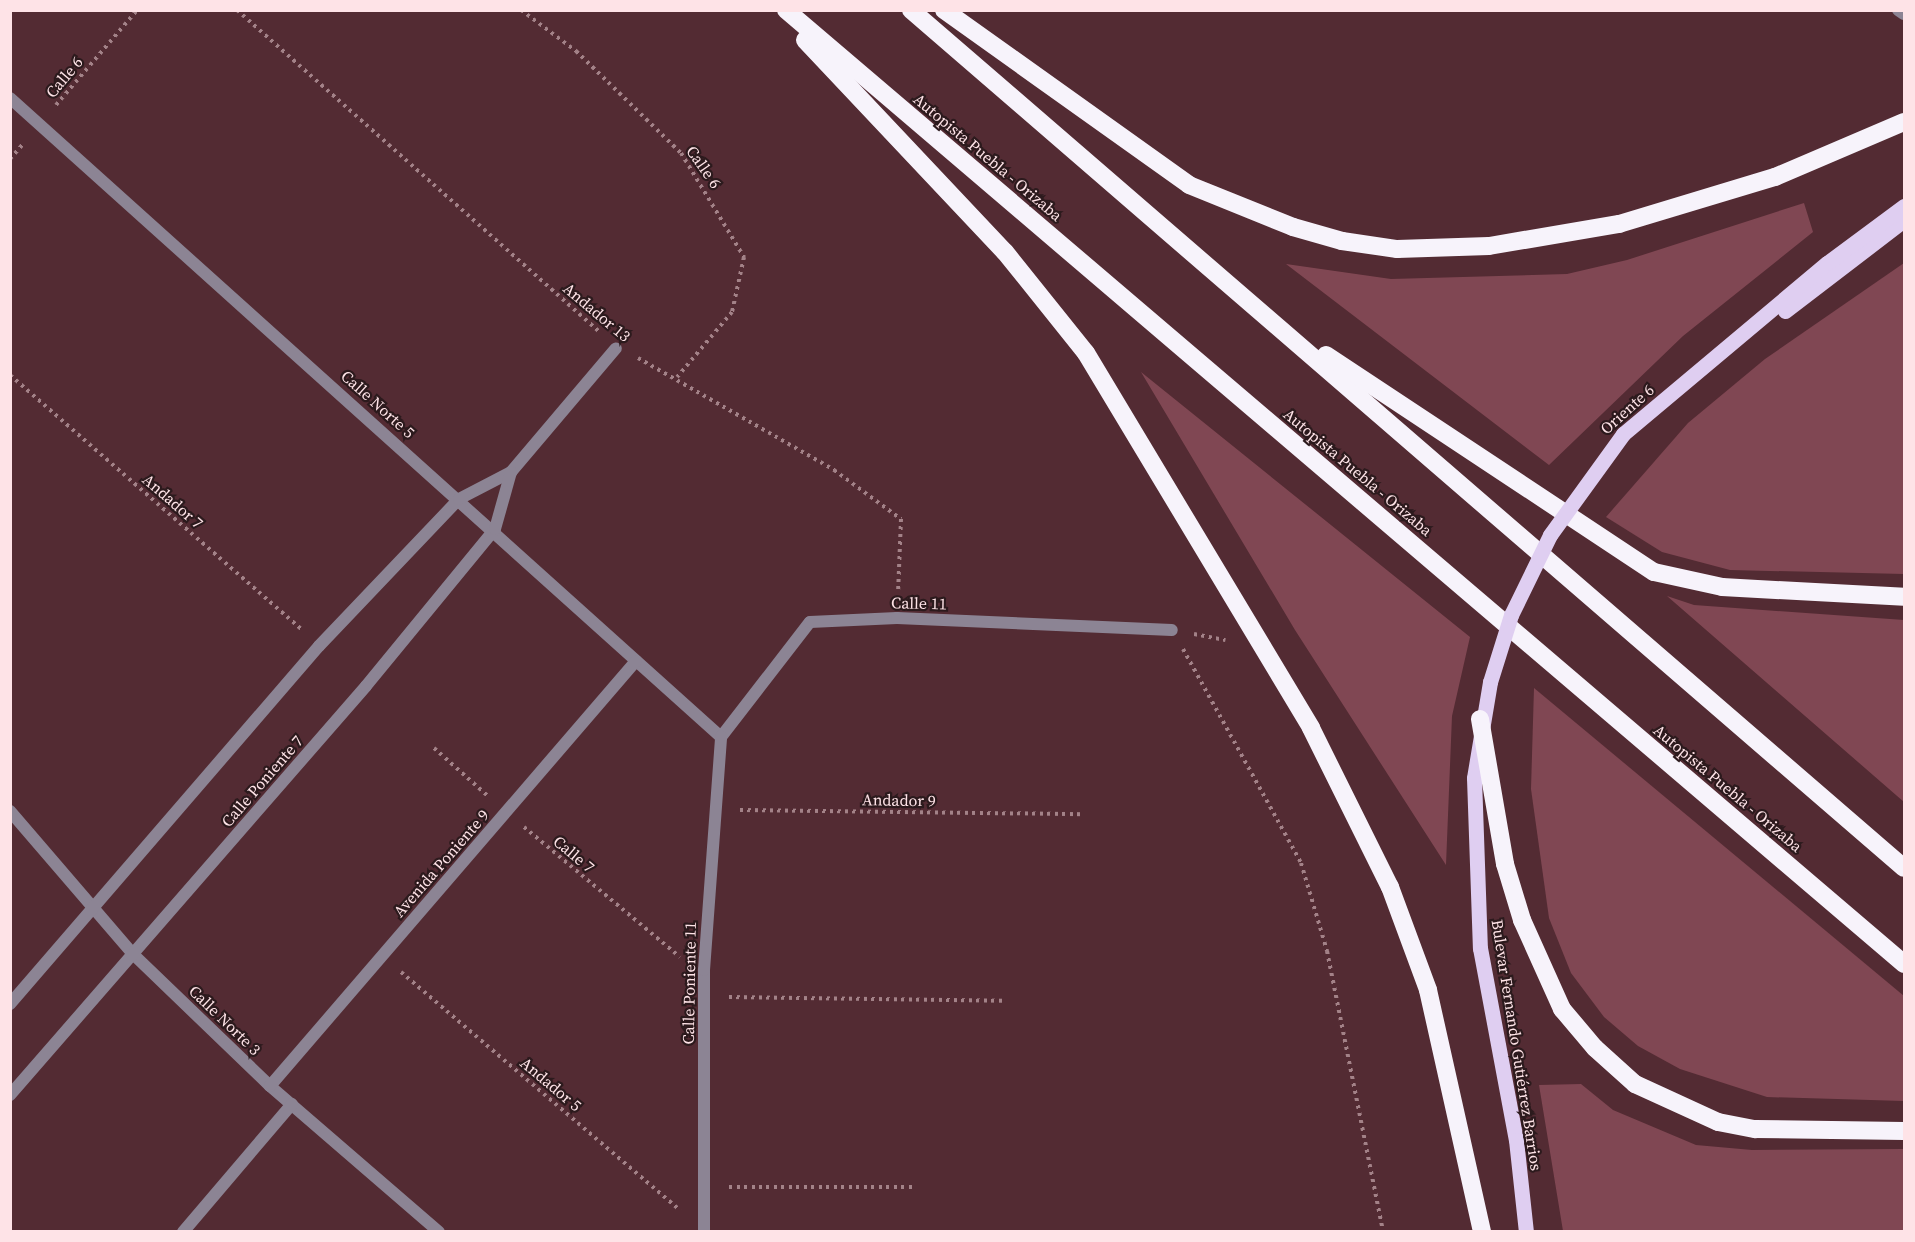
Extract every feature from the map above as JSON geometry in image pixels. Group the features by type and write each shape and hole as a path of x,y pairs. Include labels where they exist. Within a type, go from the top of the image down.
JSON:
{"highway":[{"path":"777,10 1049,302 1134,424 1311,728 1390,887 1428,990 1482,1232"},
{"name":"Autopista Puebla - Orizaba","path":"786,10 1905,964"},
{"path":"911,10 1905,868"},
{"path":"945,10 1189,185 1293,227 1342,242 1397,249 1489,246 1575,235 1775,177 1905,123"},
{"path":"1257,307 1654,572 1722,587 1905,597"},
{"path":"1480,719 1505,864 1521,920 1562,1009 1594,1048 1635,1084 1718,1122 1755,1129 1905,1131"}],"main road":[{"name":"Oriente 6","path":"1480,719 1511,615 1550,536 1623,434 1905,206"},
{"path":"1623,434 1905,220"},
{"name":"Bulevar Fernando Gutiérrez Barrios","path":"1480,719 1474,778 1480,948 1516,1140 1526,1232"}],"street":[{"path":"1898,10 1905,14"},
{"name":"Calle Norte 5","path":"10,98 495,529 721,737"},
{"name":"Calle Poniente 7","path":"10,1004 319,646 459,499 511,472 616,348"},
{"name":"Calle Poniente 7","path":"10,1095 134,955 495,529 511,472"},
{"name":"Calle 11","path":"721,737 810,622 897,618 1172,630"},
{"name":"Avenida Poniente 9","path":"270,1086 636,661"},
{"name":"Calle Poniente 11","path":"704,1231 704,970 721,737"},
{"name":"Calle Norte 3","path":"10,811 90,910 134,955 270,1086 439,1232"},
{"path":"183,1232 292,1104"}],"path":[{"name":"Calle 6","path":"10,159 137,10"},
{"name":"Andador 13","path":"237,10 616,348 677,377 834,470 901,519 897,618"},
{"name":"Calle 6","path":"521,10 576,51 681,153 744,257 732,312 677,377"},
{"name":"Andador 7","path":"10,375 319,646"},
{"path":"1172,630 1263,646"},
{"path":"1172,630 1301,863 1328,951 1383,1232"},
{"name":"Calle 7","path":"434,748 506,813 679,956 704,970"},
{"name":"Andador 9","path":"714,810 1084,814"},
{"name":"Andador 5","path":"382,956 704,1231"},
{"path":"704,996 1004,1001"},
{"path":"704,1186 914,1187"}],"shaded area":[{"path":"1804,203 1813,232 1683,336 1549,465 1286,264 1391,279 1567,274 1627,260"},
{"path":"1904,263 1904,574 1730,570 1662,552 1606,517 1688,423 1765,359"},
{"path":"1141,372 1470,637 1452,716 1446,865 1295,630"},
{"path":"1667,596 1694,605 1904,620 1904,802"},
{"path":"1534,688 1904,996 1904,1101 1767,1097 1680,1069 1638,1046 1604,1017 1571,973 1549,918 1531,789"},
{"path":"1581,1084 1613,1110 1696,1145 1752,1150 1904,1149 1904,1231 1563,1231 1539,1085"}]}
